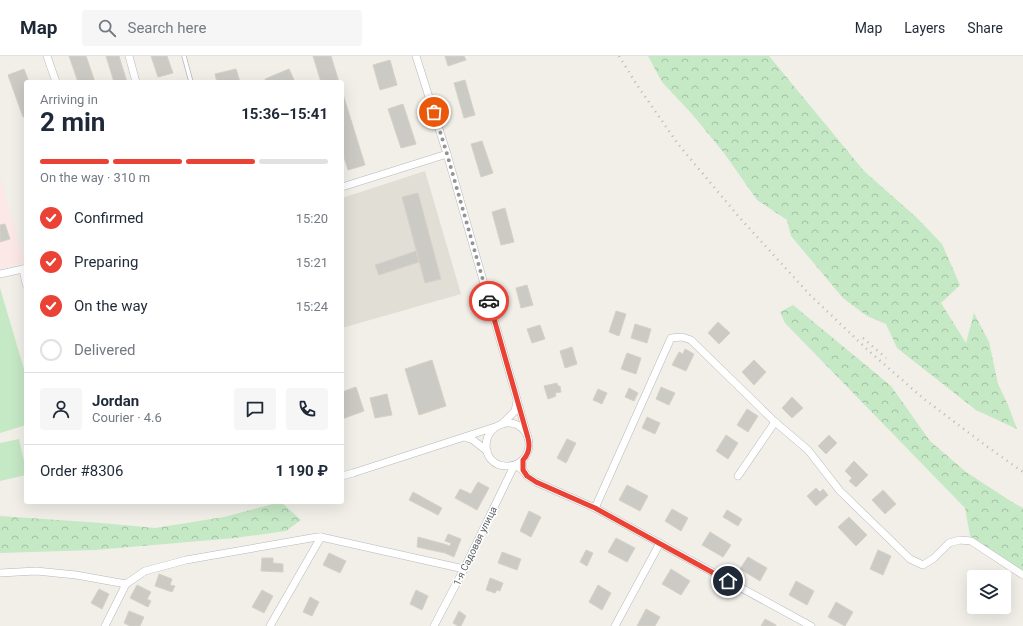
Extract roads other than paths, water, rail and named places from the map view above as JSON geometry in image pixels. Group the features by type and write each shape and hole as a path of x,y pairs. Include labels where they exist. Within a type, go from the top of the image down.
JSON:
{"street":[{"path":"47,56 55,80"},
{"path":"129,56 135,80"},
{"path":"416,56 447,154 528,438 528,451 523,460 514,466"},
{"path":"344,185 447,154"},
{"path":"0,274 24,268"},
{"path":"595,508 671,338 682,337 691,340 775,422 808,450 840,491 910,559 924,564 934,558 949,543 960,540 971,541 1023,575"},
{"path":"517,401 515,411 487,436 487,451 490,458 494,462 520,468 527,476 536,482 595,508 811,626"},
{"path":"738,476 775,422"},
{"path":"344,476 354,474 499,425 514,423 525,432 528,438"},
{"path":"465,437 474,440 487,451"},
{"path":"523,460 523,470 527,476"},
{"name":"1-я Садовая улица","path":"434,626 464,569 514,466"},
{"path":"105,626 126,584 145,571 186,560 321,537 464,569"},
{"path":"270,626 321,537"},
{"path":"615,626 660,543"},
{"path":"0,573 36,571 76,575 126,584"}],"lane":[{"path":"184,56 190,80"}],"railway":[{"path":"619,56 678,144 739,217 811,296 870,352 924,399 1023,472"},
{"path":"863,338 886,358"}]}
